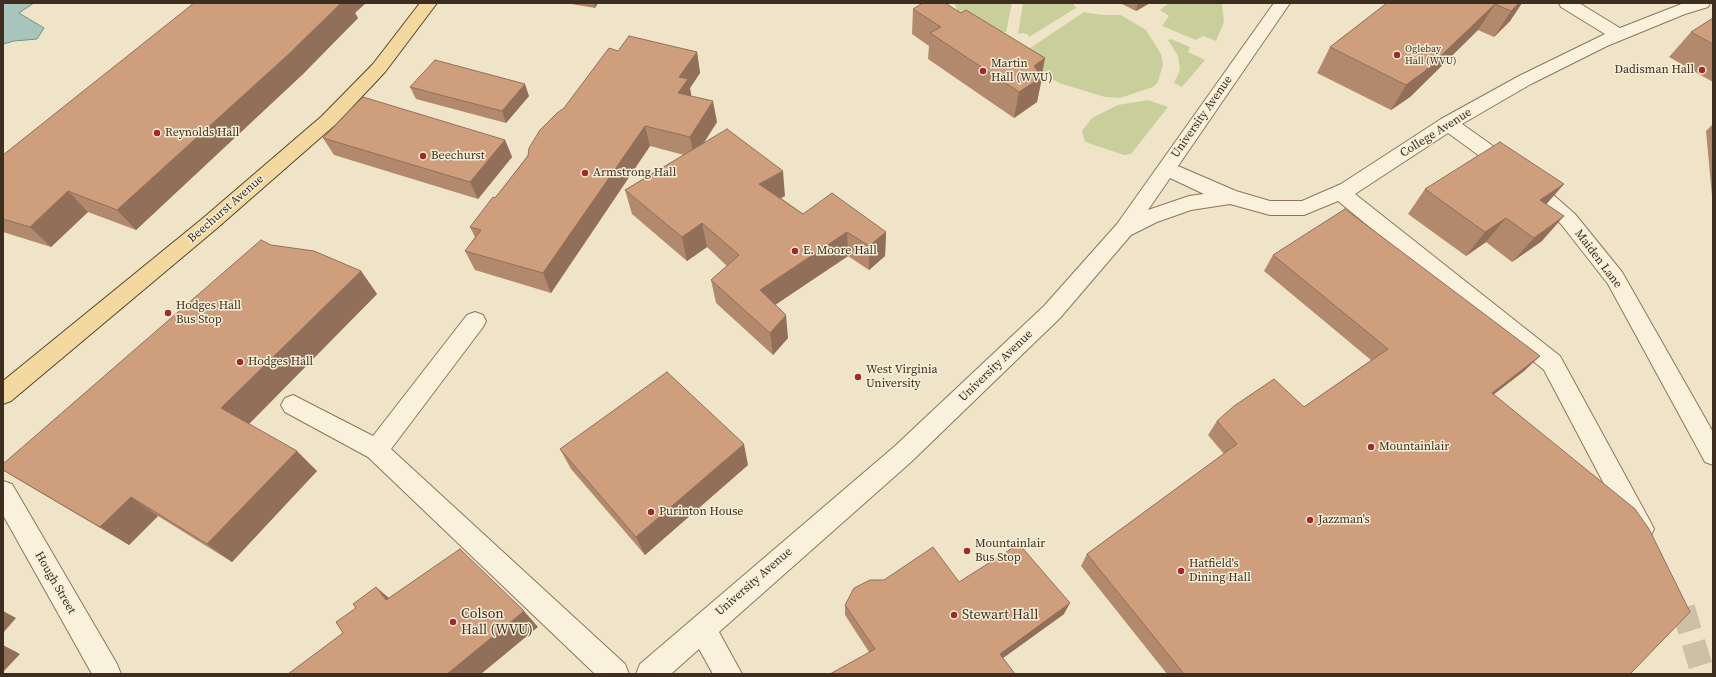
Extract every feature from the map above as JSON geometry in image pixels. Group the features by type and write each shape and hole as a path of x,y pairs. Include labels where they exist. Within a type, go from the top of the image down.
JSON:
{"main road":[{"name":"Beechurst Avenue","path":"3,394 209,224 329,120 379,68 428,3"}],"street":[{"name":"University Avenue","path":"650,674 920,438 1052,312 1124,229 1282,3"},
{"path":"1567,3 1619,35"},
{"name":"College Avenue","path":"1166,168 1230,197 1270,208 1304,208 1348,189 1448,124 1525,80 1619,35 1679,10 1702,3"},
{"name":"Maiden Lane","path":"1448,124 1510,168 1568,219 1615,278 1713,454"},
{"path":"1340,192 1552,363 1649,545"},
{"path":"1124,229 1150,217 1189,203 1230,197"},
{"path":"376,450 475,321"},
{"path":"293,405 376,450 616,674"},
{"name":"Hough Street","path":"3,492 107,674"},
{"path":"702,628 728,674"}],"green space":[{"path":"955,3 1012,3 1006,32 979,35 960,24"},
{"path":"1023,3 1073,3 1076,8 1029,37 1023,33 1018,34"},
{"path":"1169,3 1222,3 1224,22 1216,41 1203,36 1196,40 1162,26 1169,16 1160,10"},
{"path":"1084,12 1102,15 1121,15 1146,30 1161,54 1163,64 1158,82 1153,87 1120,98 1105,97 1059,83 1019,59 1020,55"},
{"path":"1171,39 1190,47 1188,52 1205,60 1182,87 1174,83 1180,70 1178,56 1168,40"},
{"path":"1148,100 1168,107 1131,154 1124,155 1085,142 1082,131 1092,118 1118,105"}],"water":[{"path":"3,3 34,3 19,13 44,28 37,39 14,41 3,44"}],"building":[{"name":"Reynolds Hall","path":"194,3 341,3 290,53 117,210 68,191 30,227 3,219 3,155"},
{"path":"923,3 945,3 961,13 966,10 1045,58 1034,66 1042,77 1019,92 930,33 941,27 913,9"},
{"name":"Oglebay Hall (WVU)","path":"1387,3 1519,3 1511,11 1495,4 1425,71 1406,85 1330,47"},
{"path":"1713,18 1713,44 1691,32"},
{"name":"Armstrong Hall","path":"629,36 697,52 679,77 688,79 678,93 713,101 690,137 645,126 543,273 465,251 481,230 470,227 528,156 529,148 540,130 564,108 609,48 618,51"},
{"path":"435,60 525,84 502,111 410,87"},
{"name":"Beechurst","path":"363,97 505,140 470,182 323,138"},
{"name":"E. Moore Hall","path":"727,129 783,171 759,184 803,214 832,193 886,232 869,246 847,232 760,290 786,315 770,333 711,280 739,255 702,223 682,237 625,190"},
{"path":"1500,142 1564,184 1540,200 1564,216 1534,238 1506,218 1485,232 1425,189"},
{"name":"Mountainlair","path":"1345,209 1540,356 1492,393 1635,509 1649,529 1690,612 1630,674 1184,674 1087,554 1237,444 1217,421 1234,406 1274,379 1304,407 1388,349 1273,255"},
{"name":"Hodges Hall","path":"261,240 271,245 314,251 361,271 221,408 297,451 207,544 131,497 100,527 3,470 3,464"},
{"name":"Purinton House","path":"667,372 744,444 636,537 560,449"},
{"name":"Stewart Hall","path":"1019,544 1070,603 1000,654 1015,674 830,674 875,649 845,605 854,588 870,580 884,580 933,547 959,582"},
{"name":"Colson Hall (WVU)","path":"460,549 524,611 447,674 288,674 343,633 336,622 356,608 353,604 376,587 386,600"}],"tunnel":[{"path":"1683,608 1703,674"}],"place":[{"name":"Oglebay Hall (WVU)","path":"1397,55"},
{"name":"Dadisman Hall","path":"1702,70"},
{"name":"Martin Hall (WVU)","path":"983,71"},
{"name":"Reynolds Hall","path":"157,133"},
{"name":"Beechurst","path":"423,156"},
{"name":"Armstrong Hall","path":"585,173"},
{"name":"E. Moore Hall","path":"795,251"},
{"name":"Hodges Hall Bus Stop","path":"168,313"},
{"name":"Hodges Hall","path":"240,362"},
{"name":"West Virginia University","path":"858,377"},
{"name":"Mountainlair","path":"1371,447"},
{"name":"Purinton House","path":"651,512"},
{"name":"Jazzman's","path":"1310,520"},
{"name":"Mountainlair Bus Stop","path":"967,551"},
{"name":"Hatfield's Dining Hall","path":"1181,571"},
{"name":"Stewart Hall","path":"954,615"},
{"name":"Colson Hall (WVU)","path":"453,622"}]}
